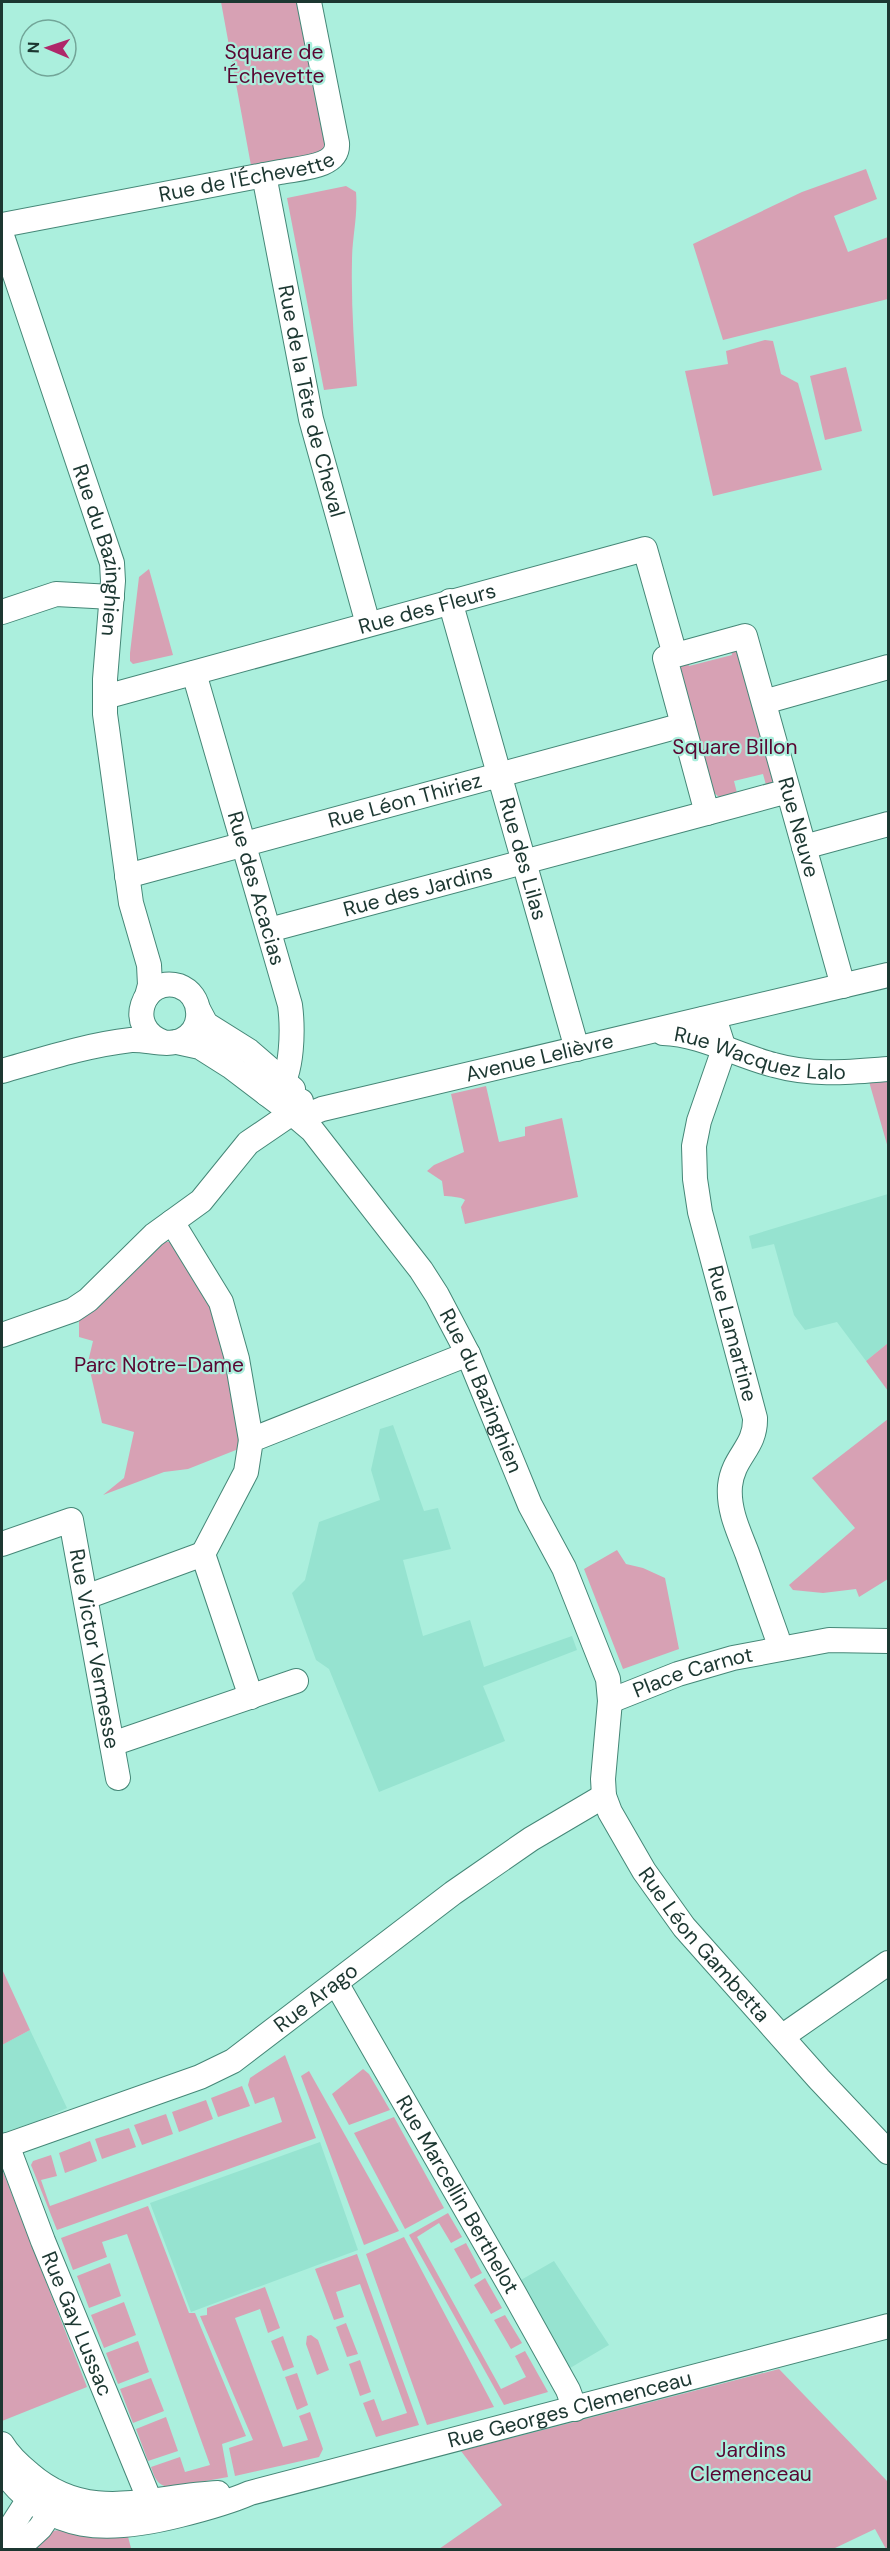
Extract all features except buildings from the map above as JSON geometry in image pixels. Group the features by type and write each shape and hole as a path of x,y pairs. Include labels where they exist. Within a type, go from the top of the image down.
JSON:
{"street":[{"name":"Rue de l'Échevette","path":"2,225 264,175 326,162 336,155 337,149 309,2"},
{"name":"Rue de la Tête de Cheval","path":"264,175 313,429 368,624"},
{"name":"Rue du Bazinghien","path":"2,236 112,563 105,697 107,734 133,911 149,965 150,985 144,1002"},
{"name":"Rue des Fleurs","path":"105,697 645,549 675,656"},
{"path":"2,612 56,594 112,597"},
{"name":"Rue des Lilas","path":"450,602 577,1049"},
{"name":"Rue Neuve","path":"675,656 746,636 843,986"},
{"path":"675,656 665,658 707,813 788,791"},
{"path":"764,702 888,668"},
{"name":"Rue des Acacias","path":"194,673 289,997 290,1049 276,1087"},
{"name":"Rue Léon Thiriez","path":"127,876 683,725"},
{"name":"Rue des Jardins","path":"269,930 707,813"},
{"path":"804,847 888,824"},
{"name":"Rue du Bazinghien","path":"127,876 147,927 171,976 181,987"},
{"name":"Avenue Lelièvre","path":"306,1107 577,1049 888,975"},
{"path":"2,1071 78,1049 131,1040 170,1042 189,1035 195,1028 198,1009 193,996 181,987 163,986 144,1002 130,1026 78,1049"},
{"path":"144,1002 144,1027 154,1038 170,1042"},
{"path":"732,1052 736,1024 741,1016 756,1006"},
{"name":"Rue du Bazinghien","path":"198,1009 206,1024 249,1051 276,1087"},
{"path":"703,1019 717,1026 732,1052"},
{"name":"Rue Wacquez Lalo","path":"634,1036 667,1034 777,1066 812,1073 888,1069"},
{"name":"Rue du Bazinghien","path":"170,1042 200,1047 230,1066 276,1087 306,1107 312,1130 415,1262 437,1295 468,1354 530,1506 564,1568 608,1679 610,1701"},
{"name":"Rue Lamartine","path":"732,1052 697,1129 694,1146 695,1179 702,1220 754,1418 755,1432 731,1475 730,1501 777,1637 779,1649"},
{"path":"2,1335 81,1306 154,1234 201,1201 248,1143 306,1107"},
{"path":"86,1597 203,1554 246,1472 251,1440 237,1359 221,1302 172,1222"},
{"path":"251,1440 468,1354"},
{"name":"Rue Victor Vermesse","path":"2,1544 71,1520 118,1778"},
{"path":"203,1554 251,1696"},
{"name":"Place Carnot","path":"610,1701 711,1664 779,1649 829,1640 888,1641"},
{"path":"112,1744 296,1681"},
{"name":"Rue Léon Gambetta","path":"610,1701 603,1779 604,1796 610,1812 684,1927 819,2079 888,2152"},
{"name":"Rue Arago","path":"4,2146 200,2078 242,2056 453,1893 531,1839 604,1796"},
{"path":"783,2036 888,1963"},
{"name":"Rue Marcellin Berthelot","path":"336,1983 514,2293 568,2390 575,2409"},
{"name":"Rue Gay Lussac","path":"4,2146 150,2501"},
{"name":"Rue Georges Clemenceau","path":"46,2498 82,2524 123,2527 213,2507 250,2493 888,2326"},
{"path":"2,2444 46,2498"},
{"path":"2,2470 46,2498"},
{"name":"Rue Georges Clemenceau","path":"46,2498 104,2505 215,2493 250,2493"},
{"path":"10,2544 46,2498"}],"shaded area":[{"path":"888,1194 888,1343 866,1361 837,1322 805,1330 794,1315 774,1244 752,1249 749,1236"},
{"path":"393,1425 424,1511 438,1508 451,1549 403,1560 423,1636 470,1620 484,1667 572,1636 577,1650 483,1686 505,1741 379,1792 329,1669 316,1660 292,1593 305,1580 319,1522 380,1500 371,1470 380,1429"},
{"path":"30,2030 67,2108 2,2133 2,2045"},
{"path":"320,2142 358,2250 191,2312 150,2203"},
{"path":"554,2261 609,2345 565,2371 514,2284"}],"green space":[{"name":"Square de 'Échevette","path":"221,2 303,2 329,142 324,152 252,171"},
{"path":"866,169 877,199 834,216 848,252 888,237 888,299 723,340 693,244 802,192"},
{"path":"346,186 356,192 352,277 357,386 324,390 287,198"},
{"path":"765,340 773,341 781,374 798,383 822,470 713,496 685,371 728,364 726,351"},
{"path":"846,367 862,431 825,440 810,376"},
{"path":"149,569 173,655 133,664 130,661 130,653 139,577"},
{"name":"Square Billon","path":"730,644 741,649 776,783 766,785 763,774 734,781 737,793 719,797 713,792 677,662 686,655 689,666 732,655"},
{"path":"888,1077 888,1148 868,1078"},
{"path":"486,1086 499,1142 525,1136 525,1127 562,1118 578,1197 465,1224 461,1207 465,1200 444,1196 442,1181 427,1171 434,1165 464,1152 451,1094"},
{"name":"Parc Notre-Dame","path":"159,1241 178,1243 216,1315 239,1412 241,1448 188,1469 164,1472 103,1495 124,1478 134,1432 102,1423 88,1362 93,1341 79,1337 79,1318"},
{"path":"888,1343 888,1391 866,1361"},
{"path":"888,1419 888,1579 859,1597 856,1589 823,1593 793,1590 789,1585 855,1528 812,1478"},
{"path":"617,1550 626,1564 643,1568 665,1578 679,1649 623,1669 584,1569"},
{"path":"2,1969 30,2030 2,2045"},
{"path":"285,2055 316,2138 57,2230 31,2165 33,2161 51,2155 57,2176 41,2180 50,2206 282,2122 274,2097 255,2104 248,2085 250,2078"},
{"path":"363,2069 369,2074 390,2110 349,2125 332,2094"},
{"path":"309,2071 399,2231 364,2245 301,2076"},
{"path":"242,2086 250,2106 218,2117 211,2098"},
{"path":"206,2100 213,2119 179,2132 172,2112"},
{"path":"166,2114 173,2134 142,2145 134,2125"},
{"path":"394,2117 444,2208 405,2229 354,2133"},
{"path":"129,2128 136,2147 102,2159 95,2139"},
{"path":"90,2141 97,2161 65,2173 59,2153"},
{"path":"2,2169 87,2387 2,2421"},
{"path":"148,2206 189,2313 195,2313 246,2436 222,2444 228,2477 172,2487 163,2486 156,2479 151,2467 180,2457 185,2472 210,2465 127,2234 102,2242 107,2257 73,2270 61,2238"},
{"path":"448,2213 462,2237 451,2243 439,2223 417,2237 501,2389 526,2377 515,2356 525,2351 548,2392 504,2405 409,2235"},
{"path":"404,2237 494,2407 427,2425 366,2254"},
{"path":"466,2243 482,2273 471,2279 454,2249"},
{"path":"357,2254 419,2425 376,2437 363,2403 374,2399 382,2421 407,2413 360,2284 336,2292 344,2317 334,2320 315,2269"},
{"path":"110,2263 121,2296 89,2308 77,2276"},
{"path":"485,2278 502,2308 491,2314 474,2285"},
{"path":"265,2287 280,2328 268,2333 260,2309 235,2318 283,2447 308,2440 299,2416 310,2412 323,2449 319,2457 235,2476 229,2448 253,2440 200,2316 207,2315 207,2308"},
{"path":"124,2302 136,2335 104,2348 91,2315"},
{"path":"505,2315 522,2343 511,2349 494,2320"},
{"path":"346,2323 358,2354 347,2357 336,2327"},
{"path":"311,2335 318,2340 329,2370 317,2375 306,2344 307,2336"},
{"path":"283,2336 294,2367 283,2371 271,2341"},
{"path":"138,2341 149,2372 118,2384 106,2353"},
{"path":"360,2360 371,2392 360,2396 349,2364"},
{"name":"Jardins Clemenceau","path":"779,2369 888,2482 888,2549 875,2529 833,2549 439,2549 502,2505 461,2451"},
{"path":"297,2373 308,2405 297,2410 285,2377"},
{"path":"151,2378 164,2411 133,2423 120,2389"},
{"path":"166,2417 178,2451 148,2461 136,2429"},
{"path":"71,2528 127,2533 131,2548 124,2550 24,2550 53,2531"}]}
